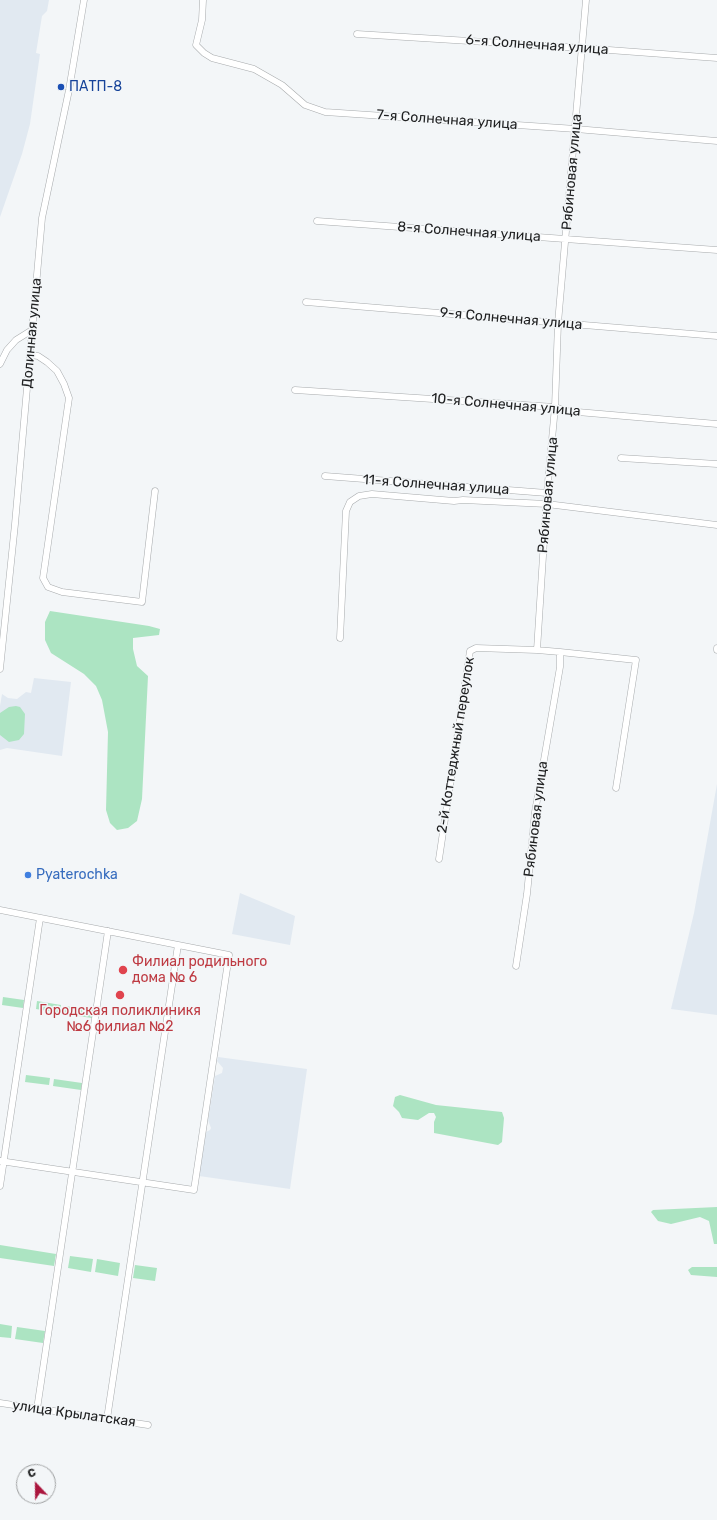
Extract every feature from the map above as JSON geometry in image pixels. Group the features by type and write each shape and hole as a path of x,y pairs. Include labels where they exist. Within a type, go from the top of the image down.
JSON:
{"street":[{"name":"Долинная улица","path":"0,669 31,355 42,218 69,90 84,0"},
{"name":"7-я Солнечная улица","path":"203,0 202,20 196,45 204,53 212,58 254,69 282,85 305,105 325,112 576,129 717,141"},
{"name":"Рябиновая улица","path":"537,650 547,493 555,407 558,323 586,0"},
{"name":"6-я Солнечная улица","path":"357,34 717,58"},
{"name":"8-я Солнечная улица","path":"317,222 717,250"},
{"name":"9-я Солнечная улица","path":"306,302 717,336"},
{"path":"0,364 7,350 16,340 32,330"},
{"path":"31,355 38,356 57,371 69,398 43,578 48,587 62,592 142,602 155,491"},
{"name":"10-я Солнечная улица","path":"295,390 555,407 566,410 717,424"},
{"path":"621,458 717,464"},
{"name":"11-я Солнечная улица","path":"325,476 547,493"},
{"path":"340,638 346,511 350,502 359,496 372,494 454,501 462,500 547,504 717,525"},
{"name":"2-й Коттеджный переулок","path":"439,859 470,651 476,648 537,650"},
{"path":"537,650 636,660 616,788"},
{"name":"Рябиновая улица","path":"516,966 527,894 535,812 560,667 560,652"},
{"path":"0,910 229,955 194,1190 2,1162"},
{"path":"0,1186 2,1162 40,918"},
{"path":"37,1409 108,931"},
{"path":"107,1419 178,945"},
{"name":"улица Крылатская","path":"0,1403 148,1425"}],"shaded area":[{"name":"ПАТП-8","path":"0,0 49,0 47,11 42,16 36,53 40,54 30,124 22,154 0,217"},
{"path":"34,678 71,682 62,756 7,748 0,750 0,706 2,694 8,698 17,699 26,692 31,693"},
{"path":"717,784 717,1015 671,1009 694,913"},
{"path":"240,893 295,916 290,945 232,934"},
{"path":"218,1057 307,1069 290,1189 199,1176 206,1132 211,1128 208,1120 215,1076 222,1073 223,1068 217,1061"}],"green space":[{"path":"50,611 160,629 159,635 133,638 133,649 137,666 148,676 142,799 137,821 128,828 117,830 110,823 106,810 108,732 102,700 96,686 84,674 51,653 45,640 45,622"},
{"path":"9,707 20,707 25,714 24,734 19,740 9,742 0,735 0,713"},
{"path":"3,997 24,1000 23,1008 2,1005"},
{"path":"37,1001 61,1005 60,1013 36,1009"},
{"path":"65,1006 93,1010 92,1018 64,1014"},
{"path":"26,1075 50,1078 49,1085 25,1082"},
{"path":"54,1079 82,1083 81,1090 53,1086"},
{"path":"400,1095 436,1105 502,1112 504,1118 502,1142 498,1145 434,1133 434,1122 436,1117 434,1113 429,1113 418,1120 402,1118 393,1106 395,1097"},
{"path":"717,1207 717,1244 714,1244 709,1221 700,1217 671,1224 658,1221 651,1212 653,1210"},
{"path":"0,1245 56,1254 54,1266 0,1258"},
{"path":"70,1256 93,1259 91,1272 68,1268"},
{"path":"97,1259 120,1263 118,1276 95,1272"},
{"path":"135,1265 157,1268 155,1281 133,1278"},
{"path":"692,1267 717,1267 717,1277 691,1275 688,1270"},
{"path":"0,1324 12,1326 11,1338 0,1337"},
{"path":"17,1327 45,1331 43,1343 15,1339"}],"place":[{"name":"ПАТП-8","path":"61,87"},
{"name":"Pyaterochka","path":"28,875"},
{"name":"Филиал родильного дома № 6","path":"123,970"},
{"name":"Городская поликлиникя №6 филиал №2","path":"120,995"}]}
